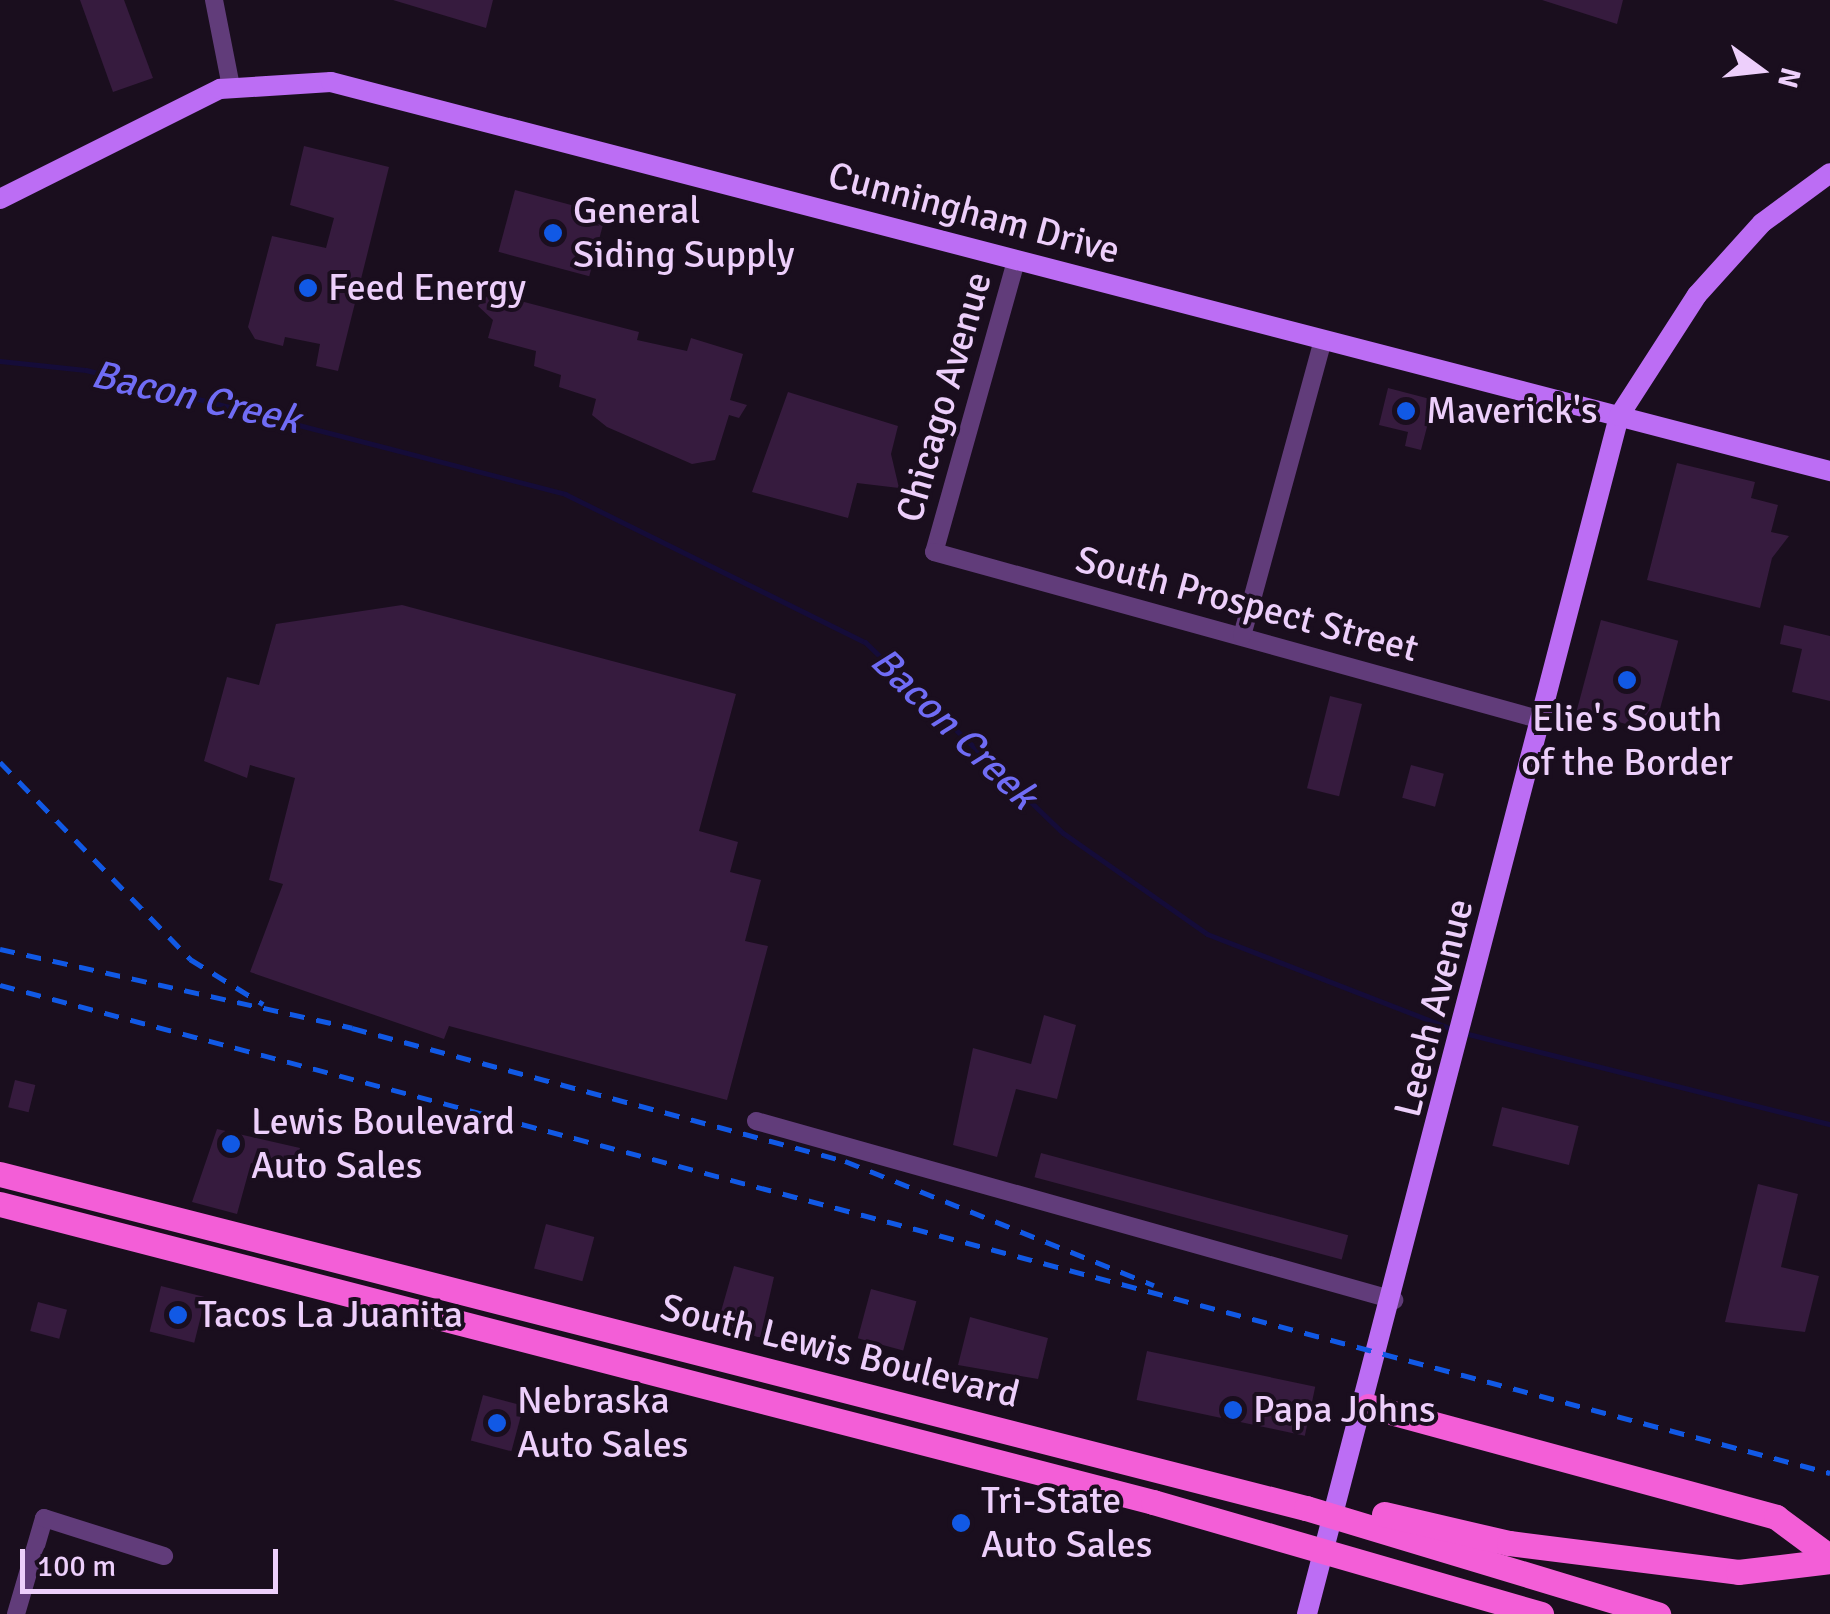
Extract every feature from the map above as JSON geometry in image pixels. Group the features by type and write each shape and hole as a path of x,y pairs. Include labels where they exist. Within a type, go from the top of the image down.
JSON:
{"main road":[{"name":"South Lewis Boulevard","path":"0,1171 1335,1516 1658,1614"},
{"name":"South Lewis Boulevard","path":"0,1204 1324,1553 1530,1612"},
{"path":"1368,1406 1776,1517 1830,1559"},
{"path":"1335,1516 1372,1511 1508,1542 1738,1572 1830,1559"}],"street":[{"path":"214,0 231,87"},
{"name":"Cunningham Drive","path":"0,199 231,87 331,82 1830,470"},
{"name":"Leech Avenue","path":"1307,1614 1368,1406 1450,1093 1620,416 1696,295 1762,223 1830,173"},
{"name":"Chicago Avenue","path":"934,552 1016,261"},
{"path":"1242,636 1323,340"},
{"name":"South Prospect Street","path":"934,552 1542,720"},
{"path":"756,1120 1394,1300"},
{"path":"16,1614 44,1518 164,1556"}],"building":[{"path":"80,0 124,0 153,78 113,92"},
{"path":"393,0 493,0 486,28"},
{"path":"1542,0 1623,0 1617,24"},
{"name":"Feed Energy","path":"304,146 389,167 338,371 316,366 320,344 285,337 283,346 255,339 248,327 272,236 326,248 334,218 290,205"},
{"name":"General Siding Supply","path":"515,190 606,214 589,276 498,252"},
{"path":"490,293 639,332 637,340 687,351 691,338 743,354 730,400 747,405 739,418 729,415 715,460 692,464 607,427 592,415 596,399 559,387 561,375 534,366 536,351 488,338 493,320 478,306"},
{"name":"Maverick's","path":"1388,388 1434,400 1421,450 1405,446 1408,432 1379,425"},
{"path":"788,392 898,426 891,454 899,488 857,483 848,518 752,492"},
{"path":"1677,463 1755,482 1751,498 1778,505 1771,532 1789,536 1772,558 1760,608 1647,580"},
{"path":"402,605 736,694 699,831 738,842 730,872 761,880 745,941 768,946 727,1100 449,1026 444,1039 250,972 283,884 269,880 295,778 250,765 247,778 204,761 227,677 259,685 276,624"},
{"path":"1601,620 1678,641 1654,732 1577,711"},
{"path":"1784,625 1830,636 1830,701 1792,692 1802,649 1780,644"},
{"path":"1330,696 1362,704 1339,796 1307,788"},
{"path":"1411,765 1444,774 1435,807 1402,798"},
{"path":"1044,1015 1076,1025 1057,1099 1016,1089 997,1157 953,1145 973,1048 1031,1064"},
{"path":"15,1080 35,1085 29,1112 8,1107"},
{"path":"1502,1107 1579,1126 1569,1165 1492,1146"},
{"path":"217,1129 300,1148 293,1173 251,1163 237,1214 192,1202"},
{"path":"1041,1153 1348,1235 1342,1259 1035,1177"},
{"path":"1758,1184 1798,1194 1781,1267 1819,1276 1805,1332 1725,1322"},
{"path":"546,1224 594,1237 582,1281 534,1268"},
{"path":"734,1266 774,1277 760,1338 718,1322"},
{"name":"Tacos La Juanita","path":"161,1286 206,1297 194,1343 150,1332"},
{"path":"871,1289 916,1301 903,1350 858,1338"},
{"path":"38,1302 67,1310 59,1339 30,1331"},
{"path":"970,1317 1048,1338 1038,1379 958,1365"},
{"path":"1147,1351 1315,1387 1305,1436 1137,1400"},
{"name":"Nebraska Auto Sales","path":"483,1395 524,1406 511,1451 471,1440"}],"waterway":[{"name":"Bacon Creek","path":"0,361 86,370 565,494 865,642 1063,833 1207,934 1454,1030"},
{"name":"Bacon Creek","path":"1464,1033 1830,1124"}],"railway":[{"path":"0,762 190,959 263,1004"},
{"path":"0,949 352,1028 845,1161 1154,1285"},
{"path":"0,985 1830,1473"}],"place":[{"name":"General Siding Supply","path":"553,233"},
{"name":"Feed Energy","path":"308,288"},
{"name":"Maverick's","path":"1406,411"},
{"name":"Elie's South of the Border","path":"1627,680"},
{"name":"Lewis Boulevard Auto Sales","path":"231,1144"},
{"name":"Tacos La Juanita","path":"178,1315"},
{"name":"Papa Johns","path":"1233,1410"},
{"name":"Nebraska Auto Sales","path":"497,1423"},
{"name":"Tri-State Auto Sales","path":"961,1523"}]}
